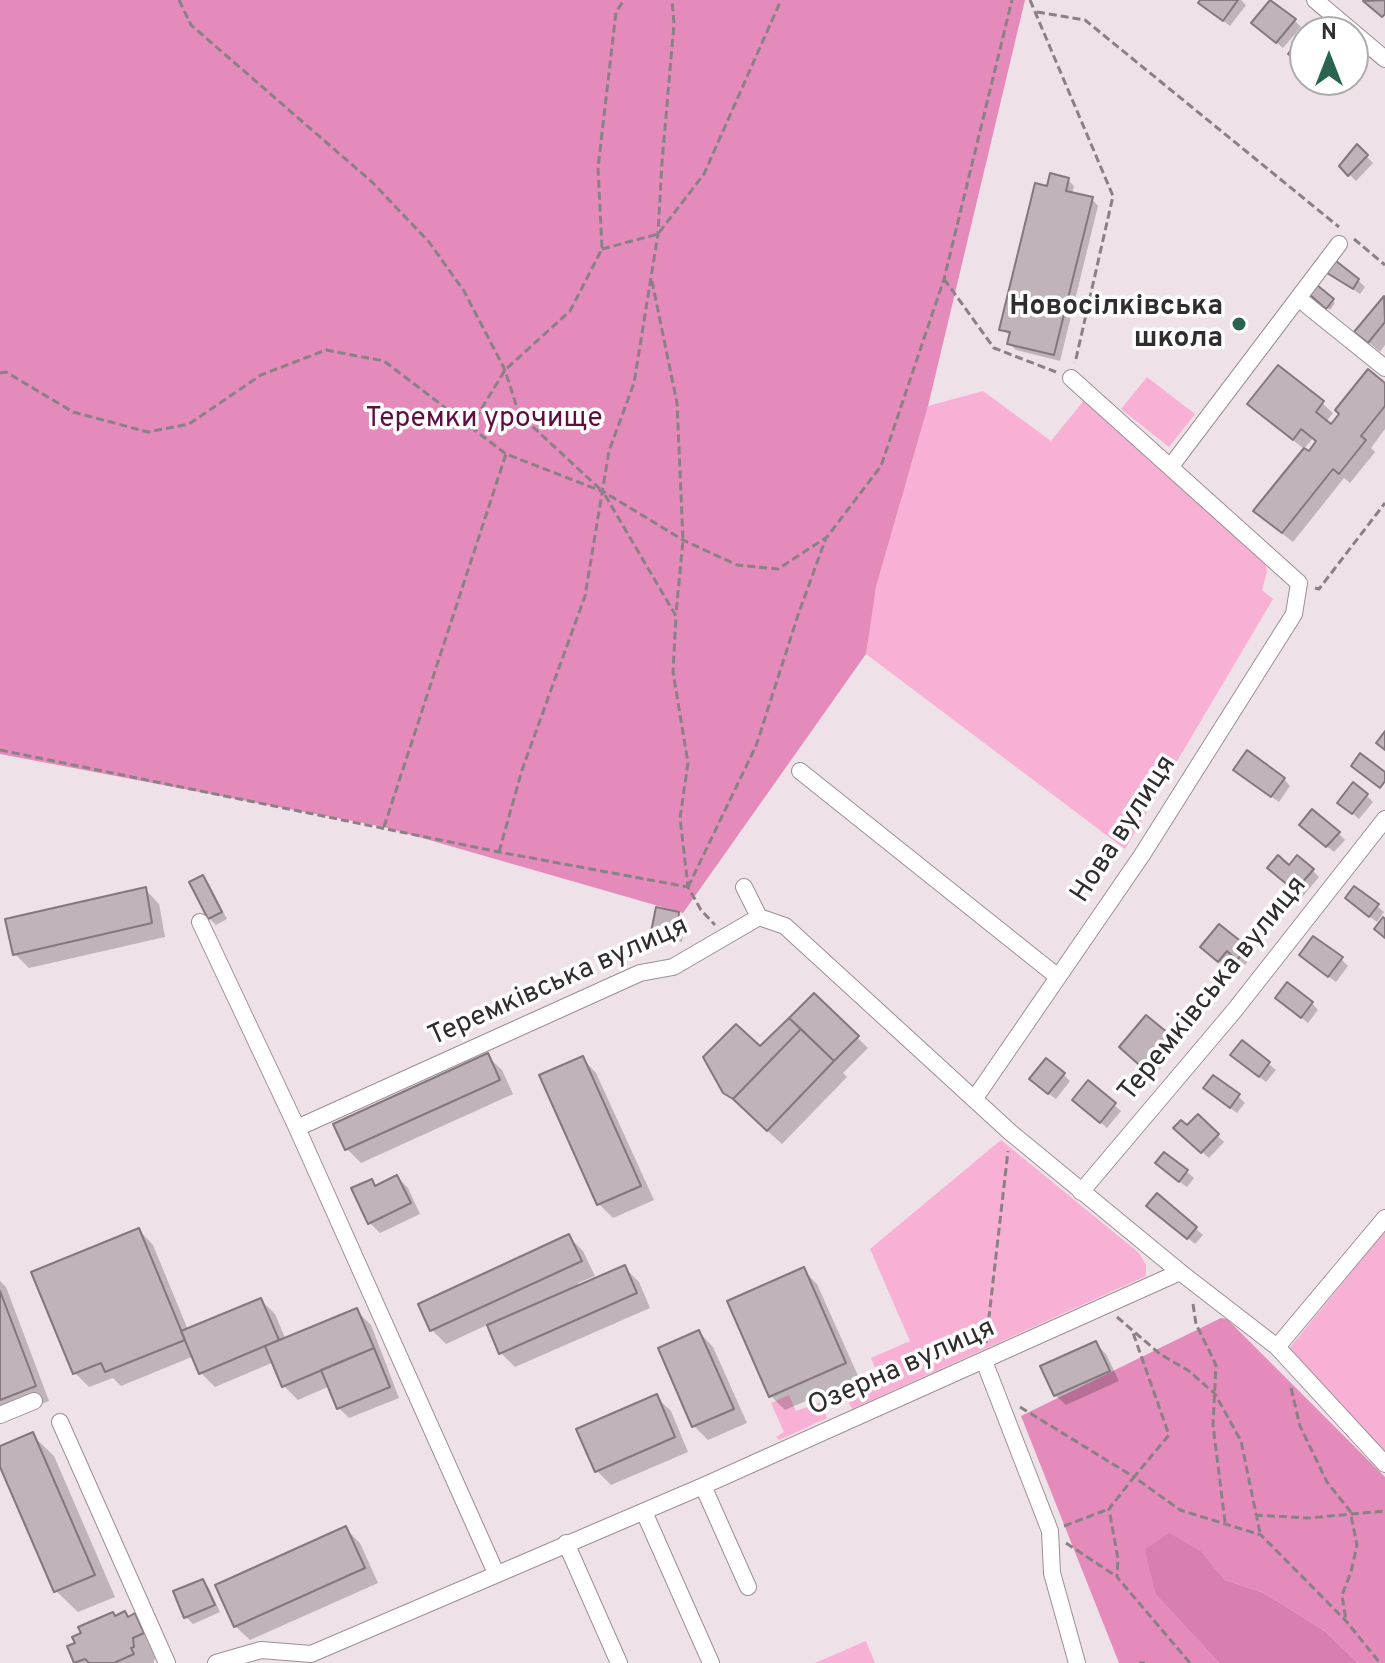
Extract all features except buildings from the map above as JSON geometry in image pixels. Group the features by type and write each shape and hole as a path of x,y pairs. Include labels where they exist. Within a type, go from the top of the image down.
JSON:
{"street":[{"path":"1315,0 1385,59"},
{"path":"1171,466 1339,244"},
{"path":"1298,298 1385,368"},
{"path":"1071,378 1299,583"},
{"name":"Нова вулиця","path":"975,1098 1142,855 1294,614 1299,583"},
{"path":"800,771 1058,977"},
{"name":"Теремківська вулиця","path":"1081,1192 1234,1011 1385,819"},
{"path":"744,887 759,917 785,926 1010,1132 1185,1276 1277,1347 1385,1464"},
{"name":"Теремківська вулиця","path":"297,1128 640,973 673,967 759,917"},
{"path":"200,922 297,1128 496,1573"},
{"path":"1277,1347 1385,1218"},
{"name":"Озерна вулиця","path":"313,1659 496,1573 644,1512 1105,1307 1185,1276"},
{"path":"984,1361 1050,1531 1052,1573 1077,1663"},
{"path":"0,1415 34,1401"},
{"path":"60,1422 167,1663"},
{"path":"703,1486 748,1587"},
{"path":"644,1512 711,1663"},
{"path":"566,1543 619,1663"},
{"path":"216,1663 234,1655 261,1650 313,1659"}],"path":[{"path":"179,0 191,25 372,182 429,242 464,291 505,370 519,414 604,492 676,616"},
{"path":"469,429 505,370 570,311 602,249 598,168 601,131 616,12 624,0"},
{"path":"499,852 522,770 585,596 609,451 634,383 658,234 674,24 672,0"},
{"path":"602,249 658,234 704,174 781,0"},
{"path":"688,887 756,746 827,537 881,466 944,279 1012,0"},
{"path":"944,279 994,348 1071,378 1113,196 1030,0"},
{"path":"1037,12 1085,20 1385,265"},
{"path":"651,277 677,403 683,540 673,672 688,763 680,818 688,887 701,910 725,937"},
{"path":"0,373 6,372 73,412 148,432 189,424 261,375 326,350 384,361 469,429 506,454 604,492 683,540 737,565 778,569 827,537"},
{"path":"384,827 506,454"},
{"path":"1299,583 1319,589 1385,503"},
{"path":"0,750 499,852 688,887"},
{"path":"984,1361 1010,1132"},
{"path":"1185,1276 1196,1324 1216,1365 1213,1425 1225,1522"},
{"path":"1105,1307 1160,1354 1189,1371 1215,1394 1241,1441 1261,1535"},
{"path":"1050,1531 1109,1509 1169,1435 1132,1330"},
{"path":"1290,1383 1300,1426 1327,1482 1351,1514 1357,1545 1342,1595 1346,1621"},
{"path":"996,1392 1134,1477 1180,1510 1261,1535 1346,1621 1380,1663"},
{"path":"1109,1509 1118,1559 1117,1577"},
{"path":"1255,1515 1308,1518 1385,1511"},
{"path":"1050,1531 1117,1577 1190,1663"},
{"path":"1139,1663 1145,1663"}],"shaded area":[{"path":"1147,377 1195,414 1169,447 1121,409"},
{"path":"983,391 1051,441 1085,399 1264,559 1267,571 1262,590 1273,599 1125,849 866,654 868,641 856,627 843,594 844,558 857,525 868,510 905,486 928,406","holes":["902,497 876,587 868,630 852,593 853,555 870,521"]},
{"path":"1001,1140 1139,1253 1146,1265 1146,1276 852,1409 845,1395 879,1377 871,1358 910,1341 870,1249"},
{"path":"1385,1231 1385,1456 1288,1350"},
{"path":"789,1395 796,1411 821,1402 827,1418 779,1440 776,1437 784,1432 771,1403"},
{"path":"1169,1533 1202,1552 1225,1580 1264,1593 1325,1631 1358,1663 1219,1663 1156,1595 1145,1550"},
{"path":"866,1641 875,1663 815,1663"}],"green space":[{"name":"Теремки урочище","path":"0,0 1025,0 928,406 876,587 866,654 683,913 384,827 0,754"},
{"path":"1221,1318 1227,1319 1385,1477 1385,1663 1358,1663 1325,1631 1264,1593 1225,1580 1202,1552 1156,1595 1219,1663 1119,1663 1021,1416"}],"place":[{"name":"Новосілківська школа","path":"1239,324"}]}
